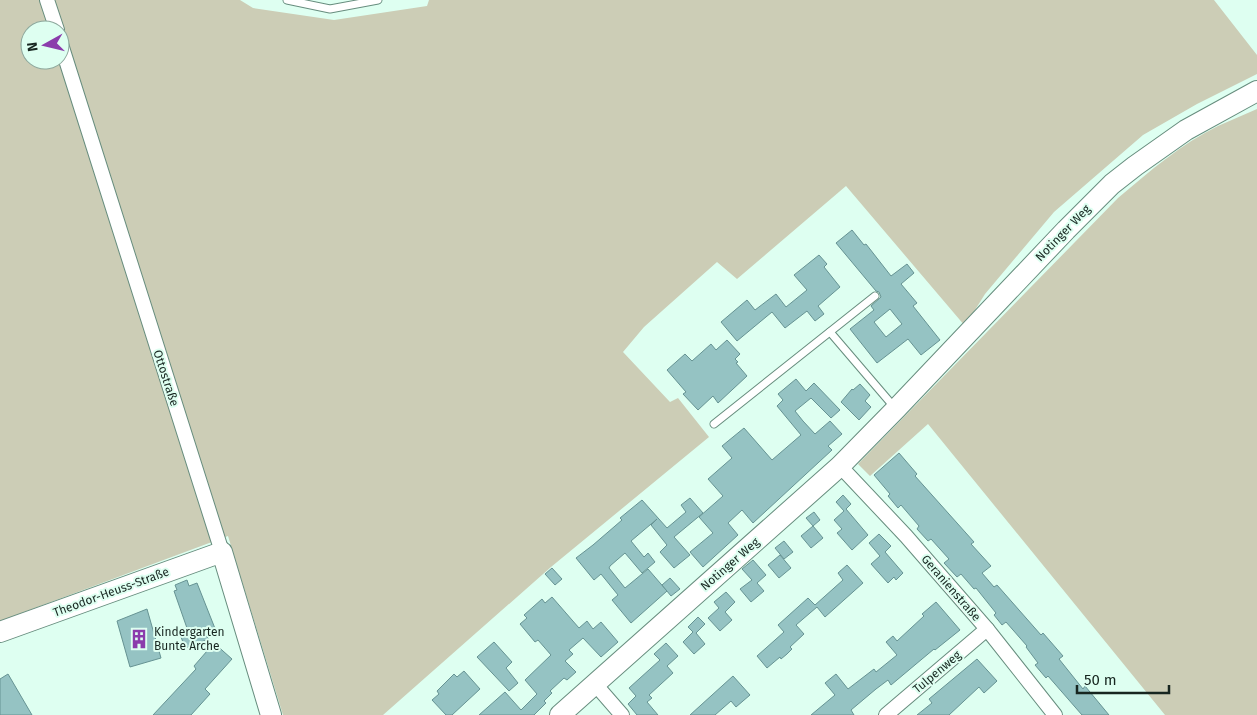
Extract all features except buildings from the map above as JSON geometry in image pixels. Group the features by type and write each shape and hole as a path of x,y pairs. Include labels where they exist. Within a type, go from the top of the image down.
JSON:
{"street":[{"path":"47,0 54,20"},
{"name":"Ottostraße","path":"69,70 222,552 271,715"},
{"name":"Notinger Weg","path":"560,715 840,466 1112,184 1146,157 1186,130 1257,91"},
{"name":"Geranienstraße","path":"840,466 906,536 988,629 1055,715"},
{"name":"Theodor-Heuss-Straße","path":"0,632 222,552"},
{"name":"Tulpenweg","path":"886,715 988,629"},
{"path":"595,684 622,715"}],"lane":[{"path":"287,0 308,6 330,9 378,0"},
{"path":"714,424 875,296"},
{"path":"833,330 896,410"}],"green space":[{"path":"0,0 240,0 253,8 334,20 427,6 429,0 1214,0 1257,55 1257,74 1197,104 1143,135 1054,212 985,294 965,326 846,186 737,279 717,262 644,327 623,352 670,402 678,398 709,437 551,567 383,715 283,715 228,536 0,621"},
{"path":"1257,109 1257,715 1165,715 928,424 870,476 858,464 1118,198 1191,141 1218,126"}],"place":[{"name":"Kindergarten Bunte Arche","path":"139,639"}]}
